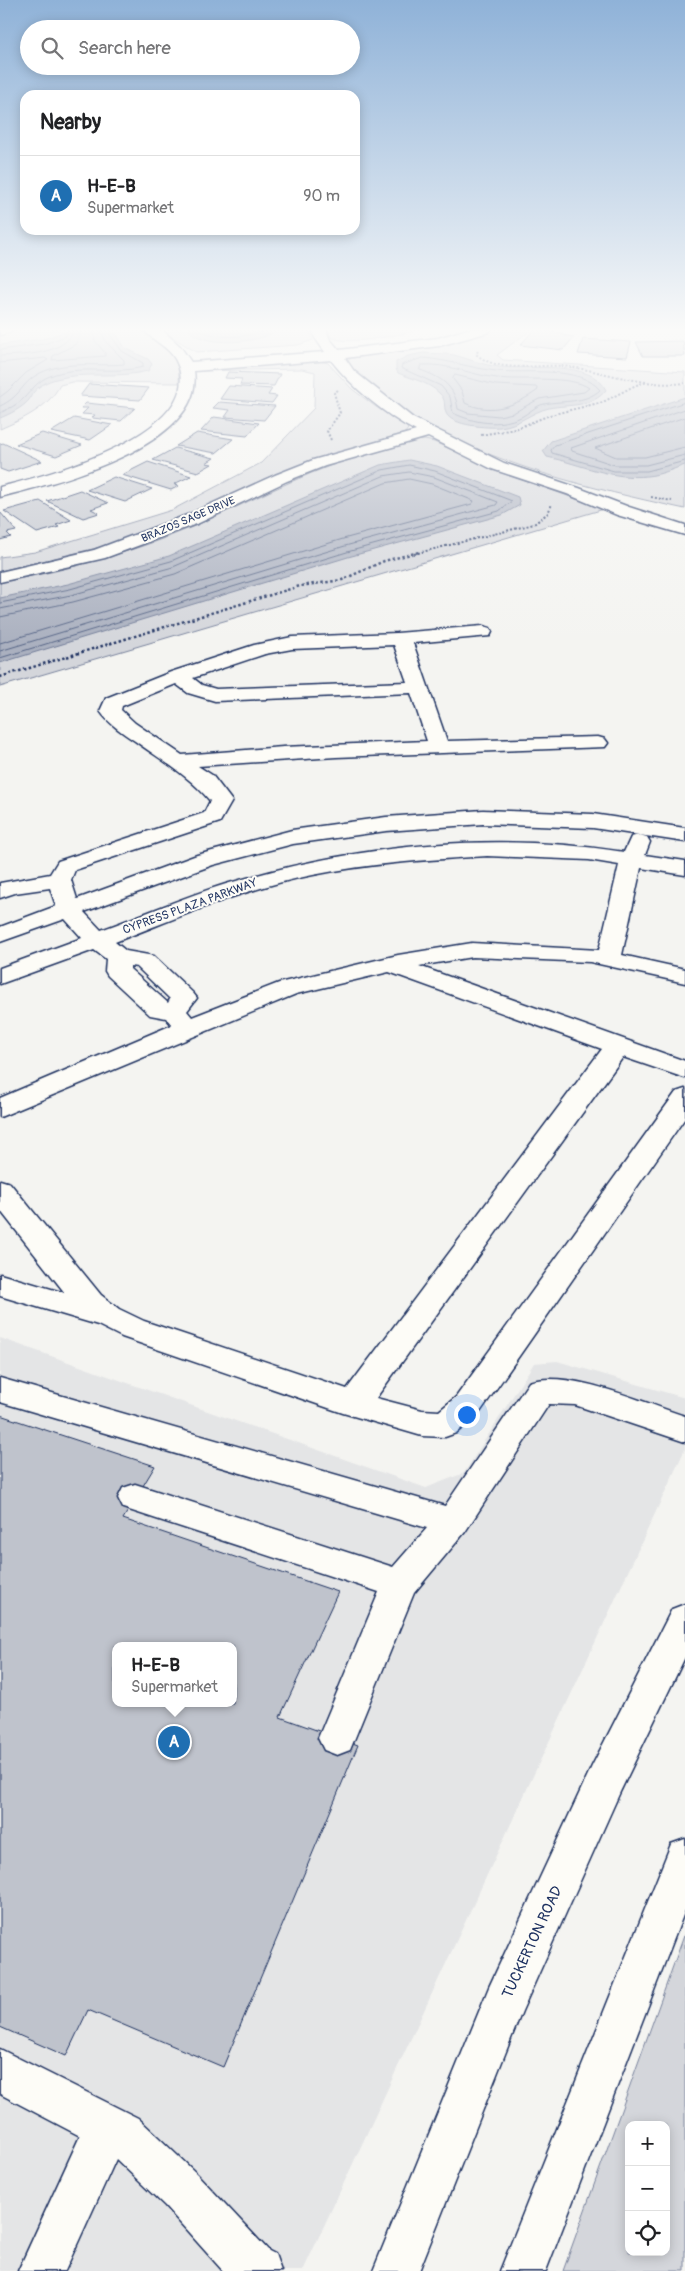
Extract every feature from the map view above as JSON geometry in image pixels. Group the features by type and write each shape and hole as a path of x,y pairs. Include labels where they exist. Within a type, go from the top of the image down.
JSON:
{"street":[{"path":"0,492 77,470 134,445 148,435"},
{"name":"BRAZOS SAGE DRIVE","path":"0,577 99,554 193,519 281,478 319,463 419,435"},
{"path":"436,435 498,466 573,491 623,511 685,530"},
{"path":"573,491 685,513"},
{"path":"181,1020 159,1009 117,971 118,957 97,940 69,910 59,880 66,866 212,817 221,801 204,780 128,727 110,711 113,702 178,676 261,649 292,643 402,639 483,632"},
{"path":"402,639 439,746"},
{"path":"178,676 195,690 215,695 419,687"},
{"path":"179,762 242,755 439,746 598,744"},
{"path":"0,936 205,860 301,836 386,824 482,817 593,822 685,835"},
{"path":"609,959 632,859 643,829"},
{"name":"CYPRESS PLAZA PARKWAY","path":"0,977 233,889 311,868 398,855 487,849 589,853 685,868"},
{"path":"0,891 10,887 59,880"},
{"path":"0,1108 181,1020 288,988 390,964 472,950 590,955 685,976"},
{"path":"390,964 685,1070"},
{"path":"354,1404 618,1045"},
{"path":"0,1285 108,1317 133,1329 354,1404 422,1423 445,1424 467,1406 685,1098"},
{"path":"0,1190 90,1303 108,1317"},
{"path":"0,1390 453,1522"},
{"path":"338,1738 400,1584 453,1522 540,1391 576,1393 685,1428"},
{"path":"136,1498 400,1584"},
{"name":"TUCKERTON ROAD","path":"396,2271 504,2002 606,1779 685,1620"},
{"path":"523,2271 685,1858"},
{"path":"0,2071 122,2134 181,2190 252,2268 258,2271"},
{"path":"41,2271 108,2127"}],"path":[{"path":"328,435 333,442"},
{"path":"477,436 483,435"},
{"path":"0,677 300,586 342,580 384,562 534,524 548,513 555,496"},
{"path":"649,496 672,501"}],"shaded area":[{"path":"288,435 398,435 305,463 266,478 187,516 105,546 0,571 0,557 35,552 172,510 261,463"},
{"path":"446,435 685,435 685,509 614,493 543,473 475,448"},
{"path":"425,440 434,442 512,476 604,509 0,687 0,582 79,565 131,550 206,521 290,482 332,465 401,444"},
{"path":"0,1338 426,1488 464,1473 534,1363 557,1361 685,1398 685,1449 303,2271 0,2271"},
{"path":"685,1933 685,2271 563,2271"}],"water":[{"path":"569,435 685,435 685,465 652,475 634,477 609,474 547,457 543,451 551,441"},
{"path":"409,460 437,466 518,497 520,505 502,515 348,557 0,663 0,598 68,584 169,556 380,465"}],"building":[{"path":"37,435 49,435 82,445 56,456 16,444"},
{"path":"66,435 97,435 90,440"},
{"path":"194,435 209,435 233,439 216,453 176,446"},
{"path":"3,443 42,461 8,472 0,469 0,444"},
{"path":"175,448 214,458 206,463 212,464 198,472 153,460"},
{"path":"148,462 191,476 174,484 179,486 171,490 122,475"},
{"path":"114,477 152,489 125,502 87,490"},
{"path":"80,490 108,503 91,509 99,513 83,518 47,501"},
{"path":"40,501 71,520 56,525 59,527 37,533 4,511"},
{"path":"0,512 16,531 7,533 11,537 0,540"},
{"path":"0,1415 155,1466 123,1519 338,1592 280,1717 358,1745 223,2067 88,2010 66,2056 0,2027"}],"place":[{"name":"H-E-B","path":"174,1742"}]}
